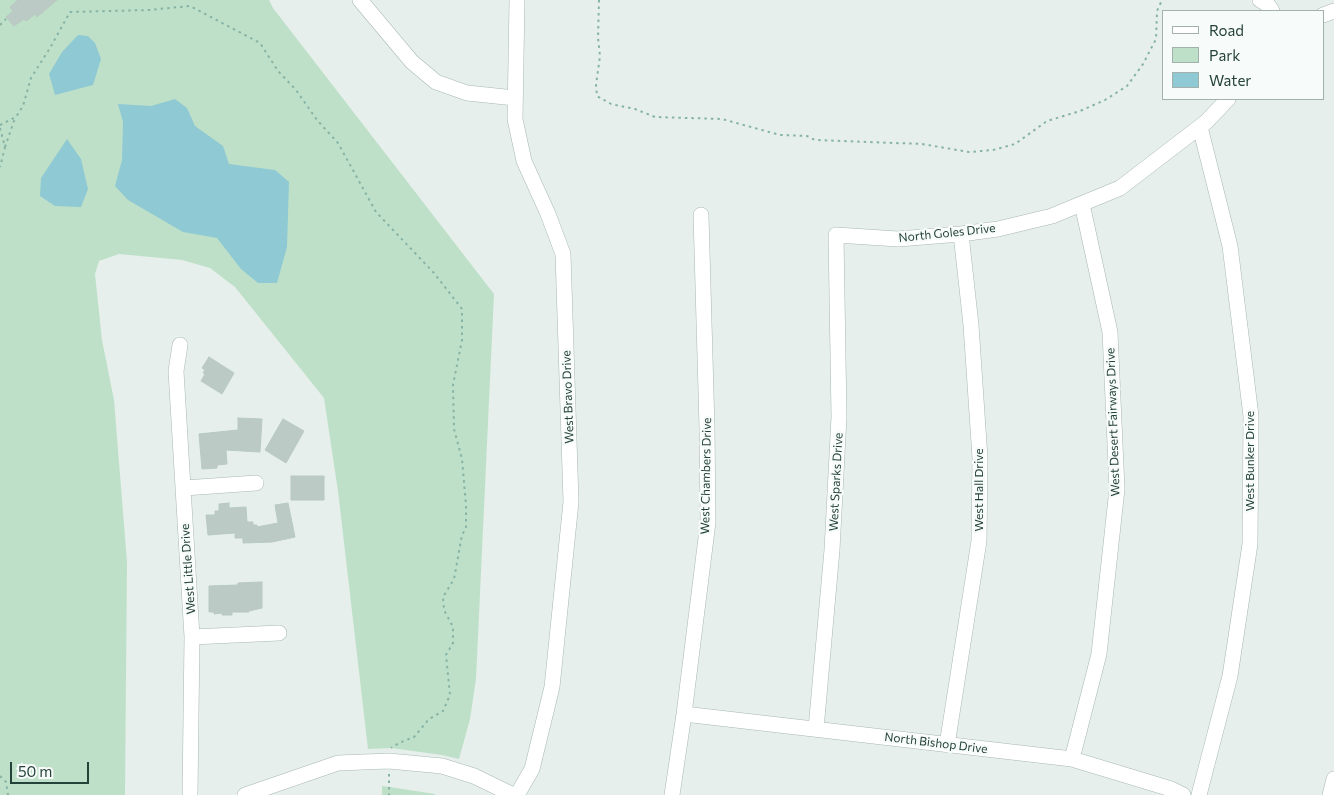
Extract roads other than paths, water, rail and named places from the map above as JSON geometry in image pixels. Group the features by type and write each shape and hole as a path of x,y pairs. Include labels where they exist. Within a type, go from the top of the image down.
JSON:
{"street":[{"path":"360,0 412,62 436,82 467,93 514,98"},
{"name":"West Bravo Drive","path":"517,795 532,769 552,687 571,502 563,254 548,214 524,162 515,119 514,98 518,0"},
{"path":"1260,0 1268,5 1271,10"},
{"name":"North Goles Drive","path":"836,235 898,239 961,234 1052,216 1120,188 1200,127 1227,100"},
{"name":"West Bunker Drive","path":"1199,795 1230,676 1250,544 1251,416 1230,246 1200,127"},
{"name":"West Desert Fairways Drive","path":"1072,759 1099,654 1117,489 1110,332 1082,204"},
{"name":"West Chambers Drive","path":"672,795 708,522 701,215"},
{"name":"West Hall Drive","path":"947,745 979,541 980,458 971,325 961,234"},
{"name":"West Sparks Drive","path":"816,729 832,550 839,417 836,235"},
{"name":"West Little Drive","path":"180,344 176,371 192,636 190,795"},
{"path":"184,488 256,483"},
{"path":"192,636 279,633"},
{"name":"North Bishop Drive","path":"684,714 1072,759 1171,789 1183,795"},
{"path":"245,795 338,763 389,761 442,766 474,776 513,795"},
{"path":"1330,795 1334,779"}],"water":[{"path":"78,35 88,36 95,43 101,59 93,85 55,95 49,74 62,52"},
{"path":"175,99 187,108 195,126 223,146 229,164 275,170 289,182 287,247 277,283 258,283 241,269 217,238 183,232 128,200 115,186 122,160 123,122 118,104 151,106"},
{"path":"67,139 81,159 88,189 81,207 55,206 40,196 41,178"}]}
